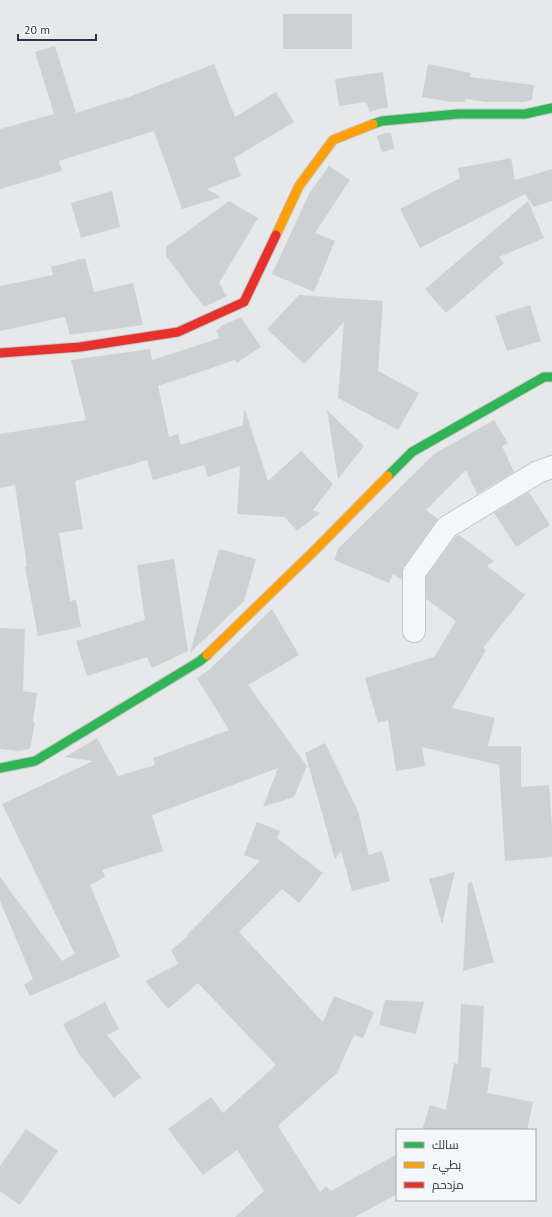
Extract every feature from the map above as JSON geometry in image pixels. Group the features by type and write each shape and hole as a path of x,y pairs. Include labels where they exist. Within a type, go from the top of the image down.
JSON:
{"street":[{"path":"0,353 80,347 178,332 244,302 299,186 333,140 382,120 458,114 525,114 552,108"},
{"path":"0,768 35,761 200,662 315,550 412,452 544,377 552,377"},
{"path":"414,631 414,573 447,527 538,472 552,467"}],"building":[{"path":"283,14 352,14 352,49 283,49"},
{"path":"55,46 76,113 120,99 121,100 214,64 235,117 276,92 294,122 234,158 241,176 207,189 221,197 182,209 154,131 59,161 62,171 0,189 0,129 54,114 35,52"},
{"path":"428,64 471,73 470,77 534,85 532,100 524,102 487,102 466,99 465,102 450,102 422,97"},
{"path":"383,72 388,108 370,112 366,102 339,106 335,79"},
{"path":"385,133 391,133 394,149 382,152 377,136"},
{"path":"511,158 515,180 552,169 552,201 534,207 525,194 420,248 400,209 460,178 458,168"},
{"path":"329,166 350,180 315,233 335,241 314,292 272,274 310,192"},
{"path":"112,191 120,227 81,238 71,203"},
{"path":"229,201 258,218 219,283 227,296 204,307 166,256 166,247"},
{"path":"528,201 544,238 499,257 504,263 446,313 425,289"},
{"path":"85,258 94,292 133,283 143,325 70,335 65,317 0,331 0,286 53,275 51,267"},
{"path":"299,295 383,301 378,371 419,393 398,430 338,398 344,322 304,364 267,329"},
{"path":"530,305 541,341 507,351 495,316"},
{"path":"241,317 261,347 237,363 235,360 158,386 169,437 178,434 181,445 243,425 245,410 268,481 301,451 333,484 313,510 320,513 297,531 285,517 237,514 240,466 208,477 204,465 153,480 147,460 75,481 83,529 59,533 70,601 76,600 81,627 38,636 25,567 27,566 15,485 0,488 0,434 86,420 71,360 150,349 152,360 220,338 216,331 220,328 219,327"},
{"path":"327,410 364,446 338,479"},
{"path":"494,420 508,443 502,446 514,472 477,494 466,470 426,510 438,519 404,566 402,580 393,574 389,583 334,560 338,549 434,454"},
{"path":"529,492 550,525 516,547 494,513"},
{"path":"459,535 494,561 487,566 525,595 483,648 486,650 452,708 495,718 488,746 521,746 521,787 549,785 552,857 505,861 499,765 422,747 425,766 396,771 388,720 378,723 365,678 434,657 456,621 426,599 426,577 456,536"},
{"path":"219,549 256,559 244,601 190,653"},
{"path":"174,559 188,651 152,668 147,657 87,676 76,641 145,620 137,565"},
{"path":"272,609 299,655 248,685 307,766 294,797 263,807 278,768 152,815 163,851 102,870 105,877 90,885 120,957 30,996 24,985 33,979 0,901 0,877 62,961 75,954 2,804 93,761 65,757 97,738 118,776 155,765 153,758 229,730 197,678 209,670"},
{"path":"0,628 25,629 23,691 37,693 33,722 35,722 30,749 19,751 0,749"},
{"path":"325,743 358,811 369,855 382,851 390,881 352,891 341,851 335,859 305,753"},
{"path":"257,822 280,831 277,838 323,873 299,903 282,889 239,932 323,1022 334,996 374,1012 363,1038 354,1035 337,1073 278,1126 320,1192 326,1186 331,1191 396,1155 396,1195 355,1217 235,1217 264,1191 237,1150 203,1175 168,1129 211,1097 223,1113 276,1065 198,983 168,1009 145,981 178,964 171,950 188,936 187,935 260,861 244,855"},
{"path":"455,872 442,924 429,879"},
{"path":"472,882 494,962 463,971 468,883"},
{"path":"385,1000 424,1002 416,1034 379,1025"},
{"path":"105,1002 119,1029 107,1035 141,1077 114,1098 79,1054 63,1024"},
{"path":"461,1004 484,1006 481,1067 491,1068 487,1093 533,1102 527,1129 422,1129 430,1105 446,1110 454,1063 458,1064"},
{"path":"26,1129 58,1151 20,1205 0,1191 0,1166"}],"traffic: fast":[{"path":"373,124 382,121 458,114 525,114 552,108"},
{"path":"388,476 412,452 544,377 552,377"},
{"path":"0,768 35,761 200,661 207,655"}],"traffic: slow":[{"path":"276,235 299,186 333,140 373,124"},
{"path":"207,655 315,550 388,476"}],"traffic: jam":[{"path":"0,353 80,347 178,332 244,302 276,235"}]}
